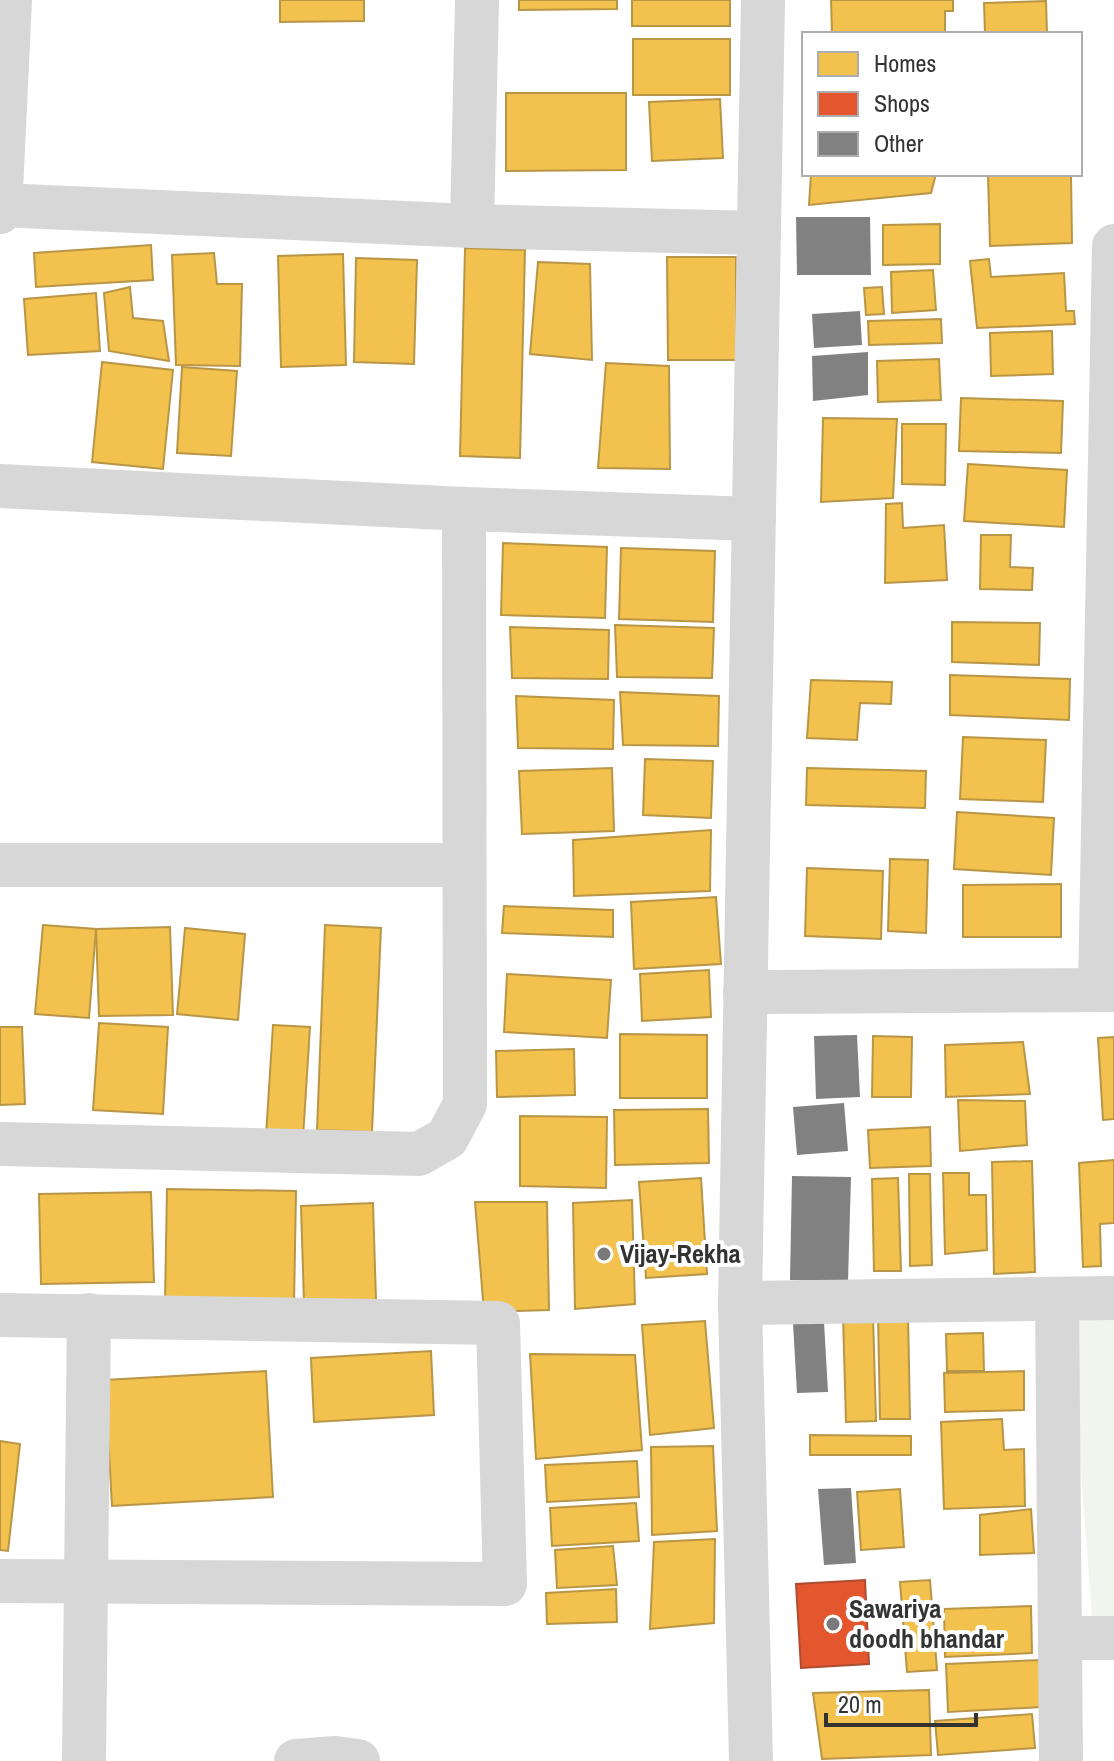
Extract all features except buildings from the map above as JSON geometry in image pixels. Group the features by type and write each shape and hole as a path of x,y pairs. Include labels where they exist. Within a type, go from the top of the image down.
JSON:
{"street":[{"path":"0,212 10,0"},
{"path":"472,226 477,0"},
{"path":"751,1761 740,1303 763,0"},
{"path":"0,205 472,226 759,233"},
{"path":"745,992 1107,990 1114,246"},
{"path":"0,486 464,509 754,519"},
{"path":"0,1144 419,1154 447,1138 465,1104 464,509"},
{"path":"0,865 464,865"},
{"path":"740,1303 1114,1298"},
{"path":"1057,1299 1061,1761"},
{"path":"0,1315 498,1323 505,1584 0,1581"},
{"path":"84,1761 89,1315"},
{"path":"1060,1638 1114,1638"},
{"path":"296,1761 335,1758 358,1761"}],"shaded area":[{"path":"1067,1292 1114,1292 1114,1653 1095,1654"}],"place":[{"name":"Vijay-Rekha","path":"604,1254"},
{"name":"Sawariya doodh bhandar","path":"833,1624"}]}
